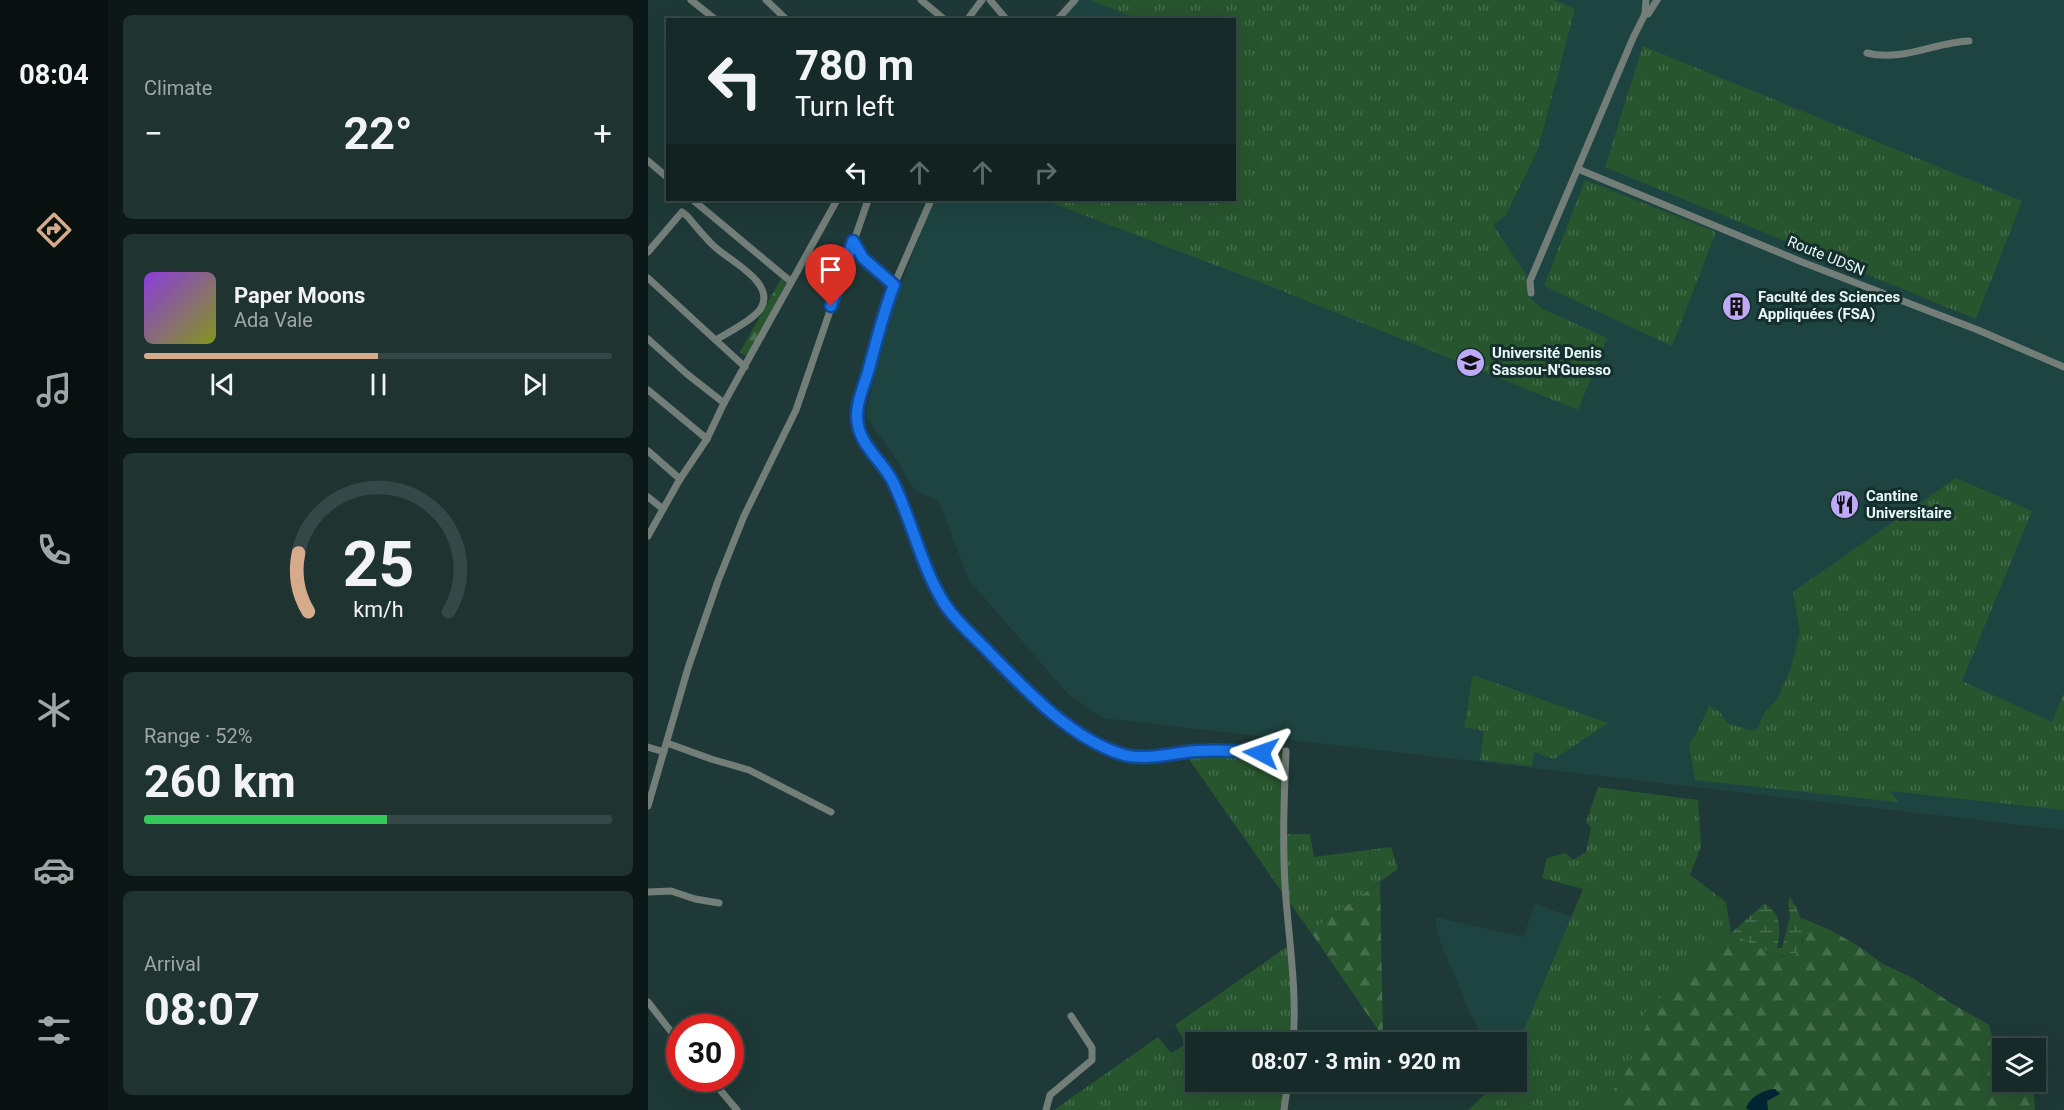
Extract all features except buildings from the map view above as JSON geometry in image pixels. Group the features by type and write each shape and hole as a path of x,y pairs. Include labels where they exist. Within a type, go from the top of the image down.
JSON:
{"street":[{"path":"691,0 714,18"},
{"path":"766,0 785,18"},
{"path":"921,0 943,18"},
{"path":"968,18 982,0"},
{"path":"990,0 1006,18"},
{"path":"1059,18 1075,0"},
{"path":"1531,293 1530,281 1645,14 1646,0"},
{"path":"1645,14 1648,14 1657,0"},
{"path":"1867,53 1878,56 1969,41"},
{"path":"648,161 666,175"},
{"name":"Route UDSN","path":"1578,169 1802,262 1978,330 2064,367"},
{"path":"694,201 790,281"},
{"path":"648,536 680,479 707,439 790,281 836,201"},
{"path":"648,806 688,668 718,581 744,516 796,410 868,201"},
{"path":"931,201 884,310 860,398 858,425 862,438 892,482 937,591 945,605 1003,666 1052,712 1078,733 1102,746 1124,755 1143,756 1230,750 1261,753"},
{"path":"648,252 682,212 715,247 753,277 761,287 765,295 758,312 716,340"},
{"path":"853,241 863,258 894,285"},
{"path":"648,278 745,367"},
{"path":"648,339 724,403"},
{"path":"648,390 707,439"},
{"path":"648,451 680,479"},
{"path":"648,497 663,510"},
{"path":"667,743 749,770 831,812"},
{"path":"648,747 664,752"},
{"path":"1286,751 1283,840 1295,999 1293,1032"},
{"path":"648,892 672,891 695,899 719,903"},
{"path":"648,1002 666,1025"},
{"path":"1046,1110 1050,1095 1092,1060 1092,1048 1071,1016"},
{"path":"722,1092 737,1110"},
{"path":"1284,1110 1287,1092"}],"shaded area":[{"name":"Université Denis Sassou-N'Guesso","path":"1074,0 2064,0 2064,830 1103,718 1068,694 969,580 938,500 917,493 865,416 891,309 934,201 1236,201 1236,18 1060,18"},
{"path":"1535,904 1572,917 1523,1032 1480,1032 1439,938 1435,917 1523,937"},
{"path":"1775,1089 1780,1094 1767,1101 1768,1110 1746,1108 1758,1094"}],"green space":[{"path":"1091,0 1554,0 1575,9 1538,149 1506,215 1493,225 1527,276 1527,295 1541,308 1607,338 1578,410 1260,282 1047,201 1236,201 1236,18 1135,18"},
{"path":"1643,46 2022,201 1976,319 1605,167"},
{"path":"1585,180 1716,232 1672,346 1544,286"},
{"path":"781,279 786,283 747,357 740,352"},
{"path":"1956,478 2032,511 1962,681 2052,722 2064,693 2064,810 1890,791 1898,802 1695,780 1689,745 1709,706 1720,712 1727,723 1749,730 1758,728 1764,713 1778,698 1791,668 1800,632 1793,592"},
{"path":"1473,675 1608,723 1554,759 1534,752 1532,766 1480,760 1484,731 1464,727"},
{"path":"1283,753 1284,895 1186,755"},
{"path":"1598,787 1698,800 1701,846 1690,875 1726,902 1731,933 1705,954 1647,1024 1624,1076 1599,1110 1468,1110 1487,1092 1527,1092 1527,1032 1523,1032 1583,889 1542,878 1547,858 1566,853 1573,860 1586,852 1591,828 1586,822"},
{"path":"1287,834 1310,834 1314,857 1391,847 1398,869 1310,931 1289,902 1285,872"},
{"path":"1380,882 1383,1032 1380,1032 1310,931"},
{"path":"1790,897 1803,926 1802,940 1795,957 1770,952 1731,933 1764,904 1770,907 1777,917 1779,935 1777,948 1782,948 1790,916 1788,903"},
{"path":"1802,918 1857,945 1883,964 1911,977 1989,1025 1992,1038 1992,1092 2034,1092 2035,1110 1768,1110 1767,1101 1746,1108 1749,1110 1599,1110 1624,1076 1647,1024 1643,1014 1705,954 1731,933 1784,957 1803,942"},
{"path":"1288,946 1292,984 1290,1032 1185,1032 1185,1042 1175,1025"},
{"path":"1158,1037 1171,1053 1185,1045 1185,1092 1284,1092 1281,1110 1054,1110"}],"place":[{"name":"Faculté des Sciences Appliquées (FSA)","path":"1737,306"},
{"name":"Université Denis Sassou-N'Guesso","path":"1471,362"},
{"name":"Cantine Universitaire","path":"1845,505"}],"route":[{"path":"831,306 853,241 863,258 894,285 884,310 860,398 857,414 858,425 862,438 884,467 892,482 937,591 954,616 1052,712 1078,733 1102,746 1124,755 1143,756 1230,750 1261,753"}]}
